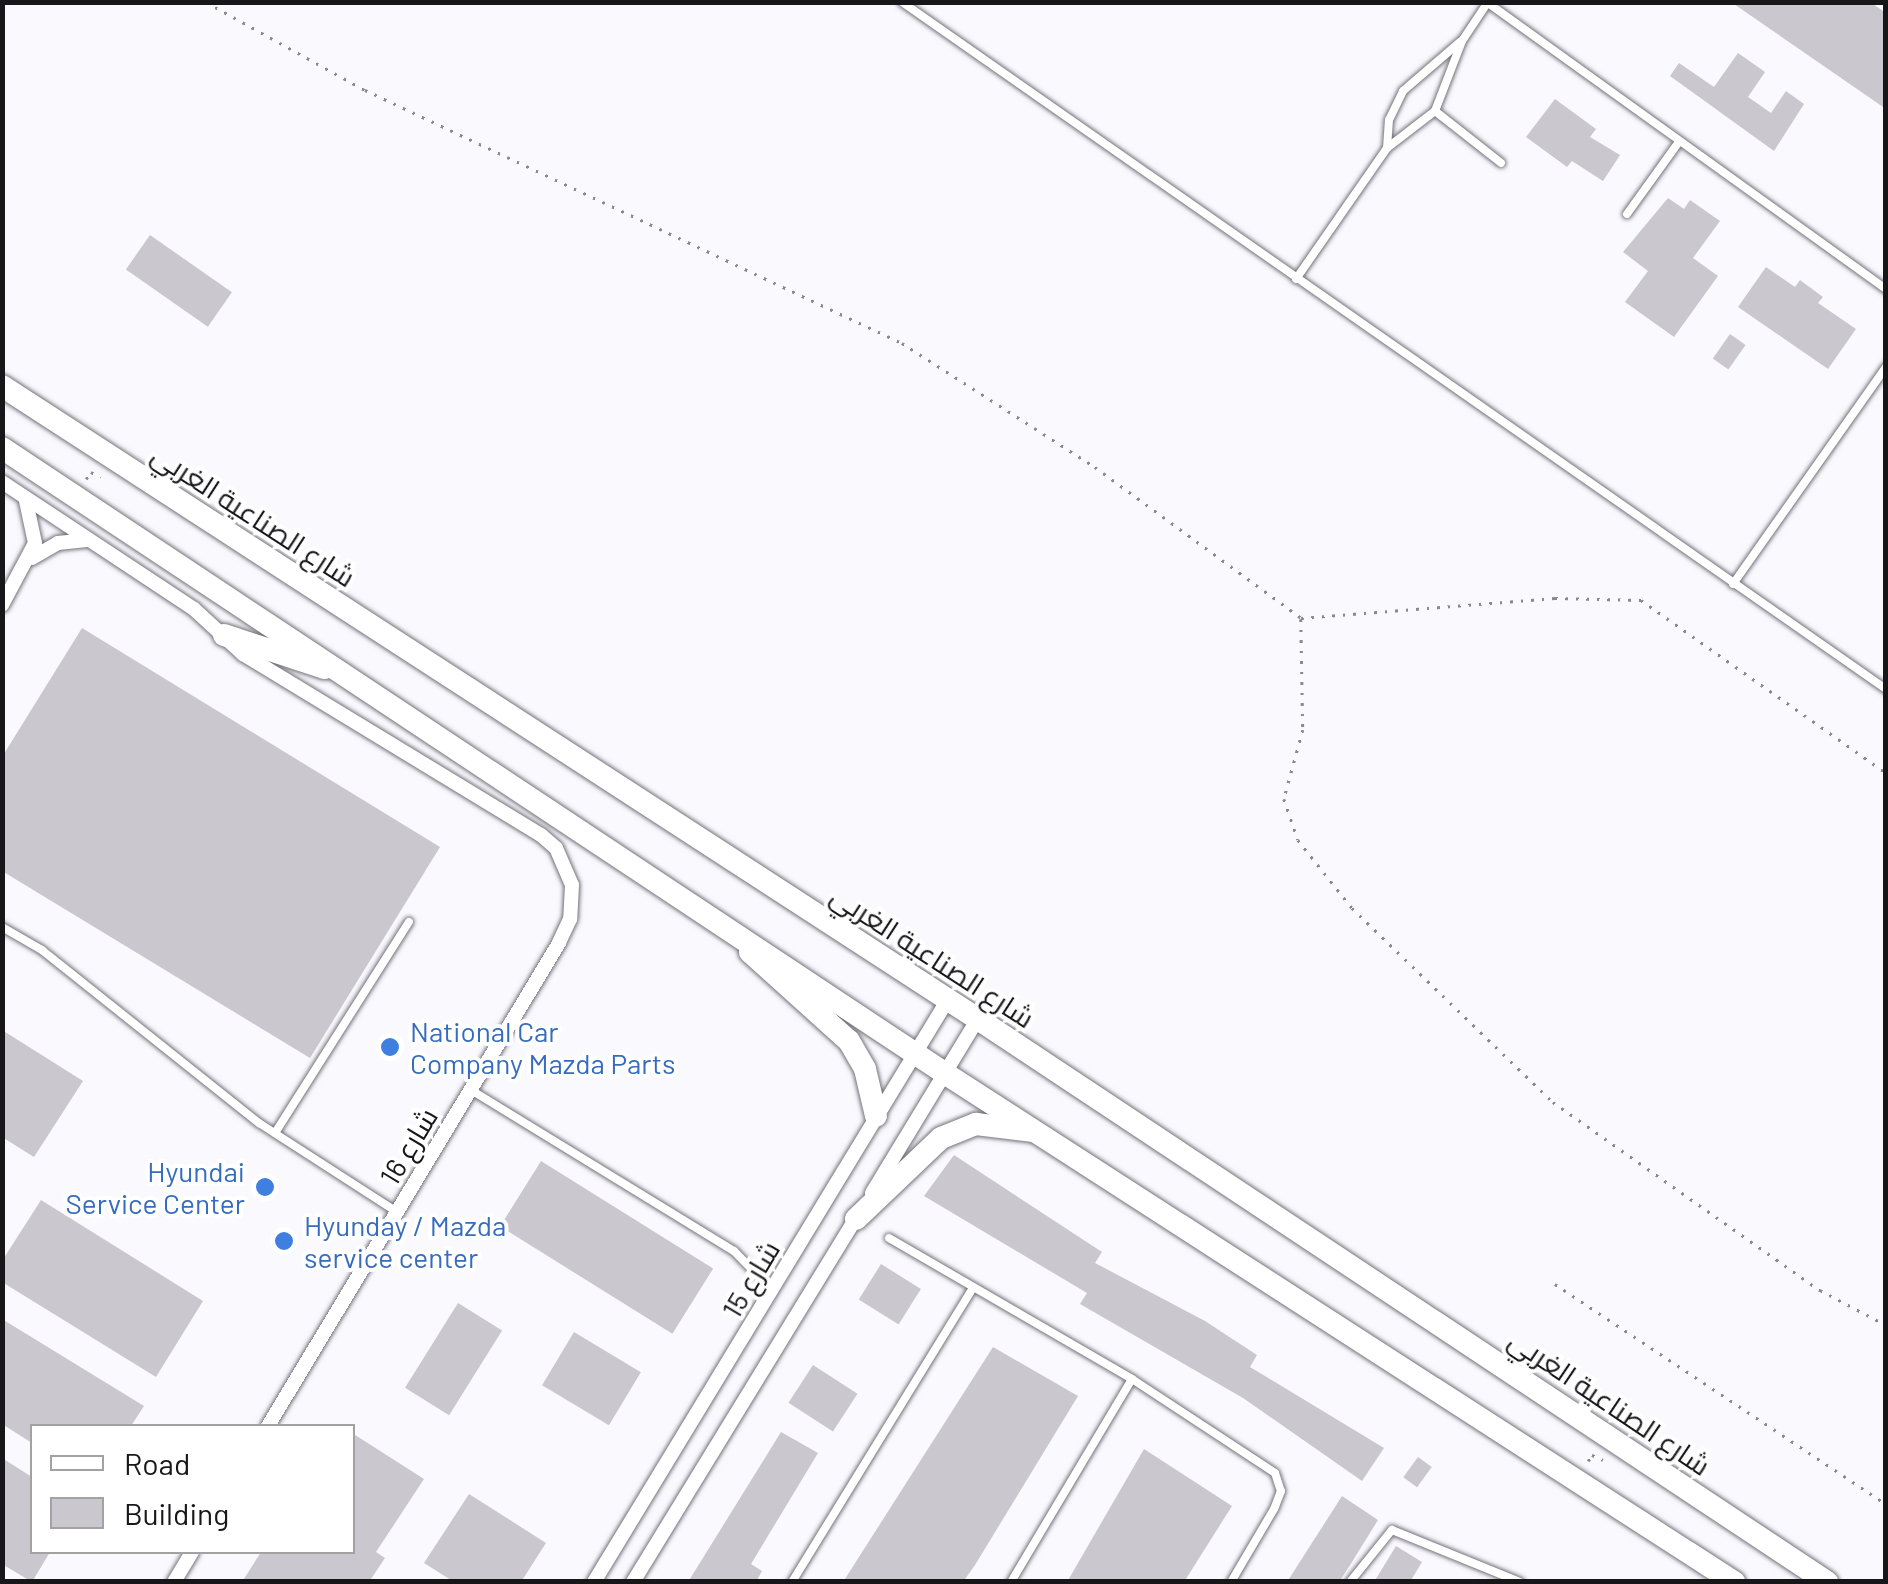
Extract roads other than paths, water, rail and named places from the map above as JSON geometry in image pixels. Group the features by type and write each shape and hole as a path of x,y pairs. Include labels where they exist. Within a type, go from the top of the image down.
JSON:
{"main road":[{"name":"شارع الصناعية الغربي","path":"2,386 978,1019 1827,1582"},
{"path":"2,448 721,920 946,1074 1734,1582"},
{"path":"224,635 348,674"},
{"path":"721,920 762,966 849,1041 865,1069 876,1116"},
{"path":"856,1218 958,1130 976,1124 1042,1133"}],"street":[{"path":"2,482 224,635"},
{"path":"2,605 31,559 35,527 24,497"},
{"path":"31,559 58,543 89,540"},
{"name":"شارع 16","path":"224,635 243,654 541,834 556,848 572,885 570,919 559,943 269,1424"},
{"name":"شارع 15","path":"594,1582 947,1000"},
{"path":"633,1582 978,1019"},
{"path":"174,1582 191,1554"}],"lane":[{"path":"902,2 1886,689"},
{"path":"1296,279 1387,148 1434,112 1462,41 1488,2 1678,143 1886,289"},
{"path":"1387,148 1389,120 1403,90 1462,41"},
{"path":"1434,112 1501,163"},
{"path":"1627,214 1678,143"},
{"path":"1733,584 1886,367"},
{"path":"275,1133 409,922"},
{"path":"2,927 42,950 275,1133 397,1212"},
{"path":"470,1090 734,1251 773,1290"},
{"path":"889,1238 1132,1379 1275,1473 1281,1491 1274,1509 1231,1582"},
{"path":"792,1582 972,1289"},
{"path":"1012,1582 1132,1379"},
{"path":"1350,1582 1392,1530 1520,1582"}],"place":[{"name":"National Car Company Mazda Parts","path":"390,1047"},
{"name":"Hyundai Service Center","path":"265,1187"},
{"name":"Hyunday / Mazda service center","path":"284,1241"}]}
